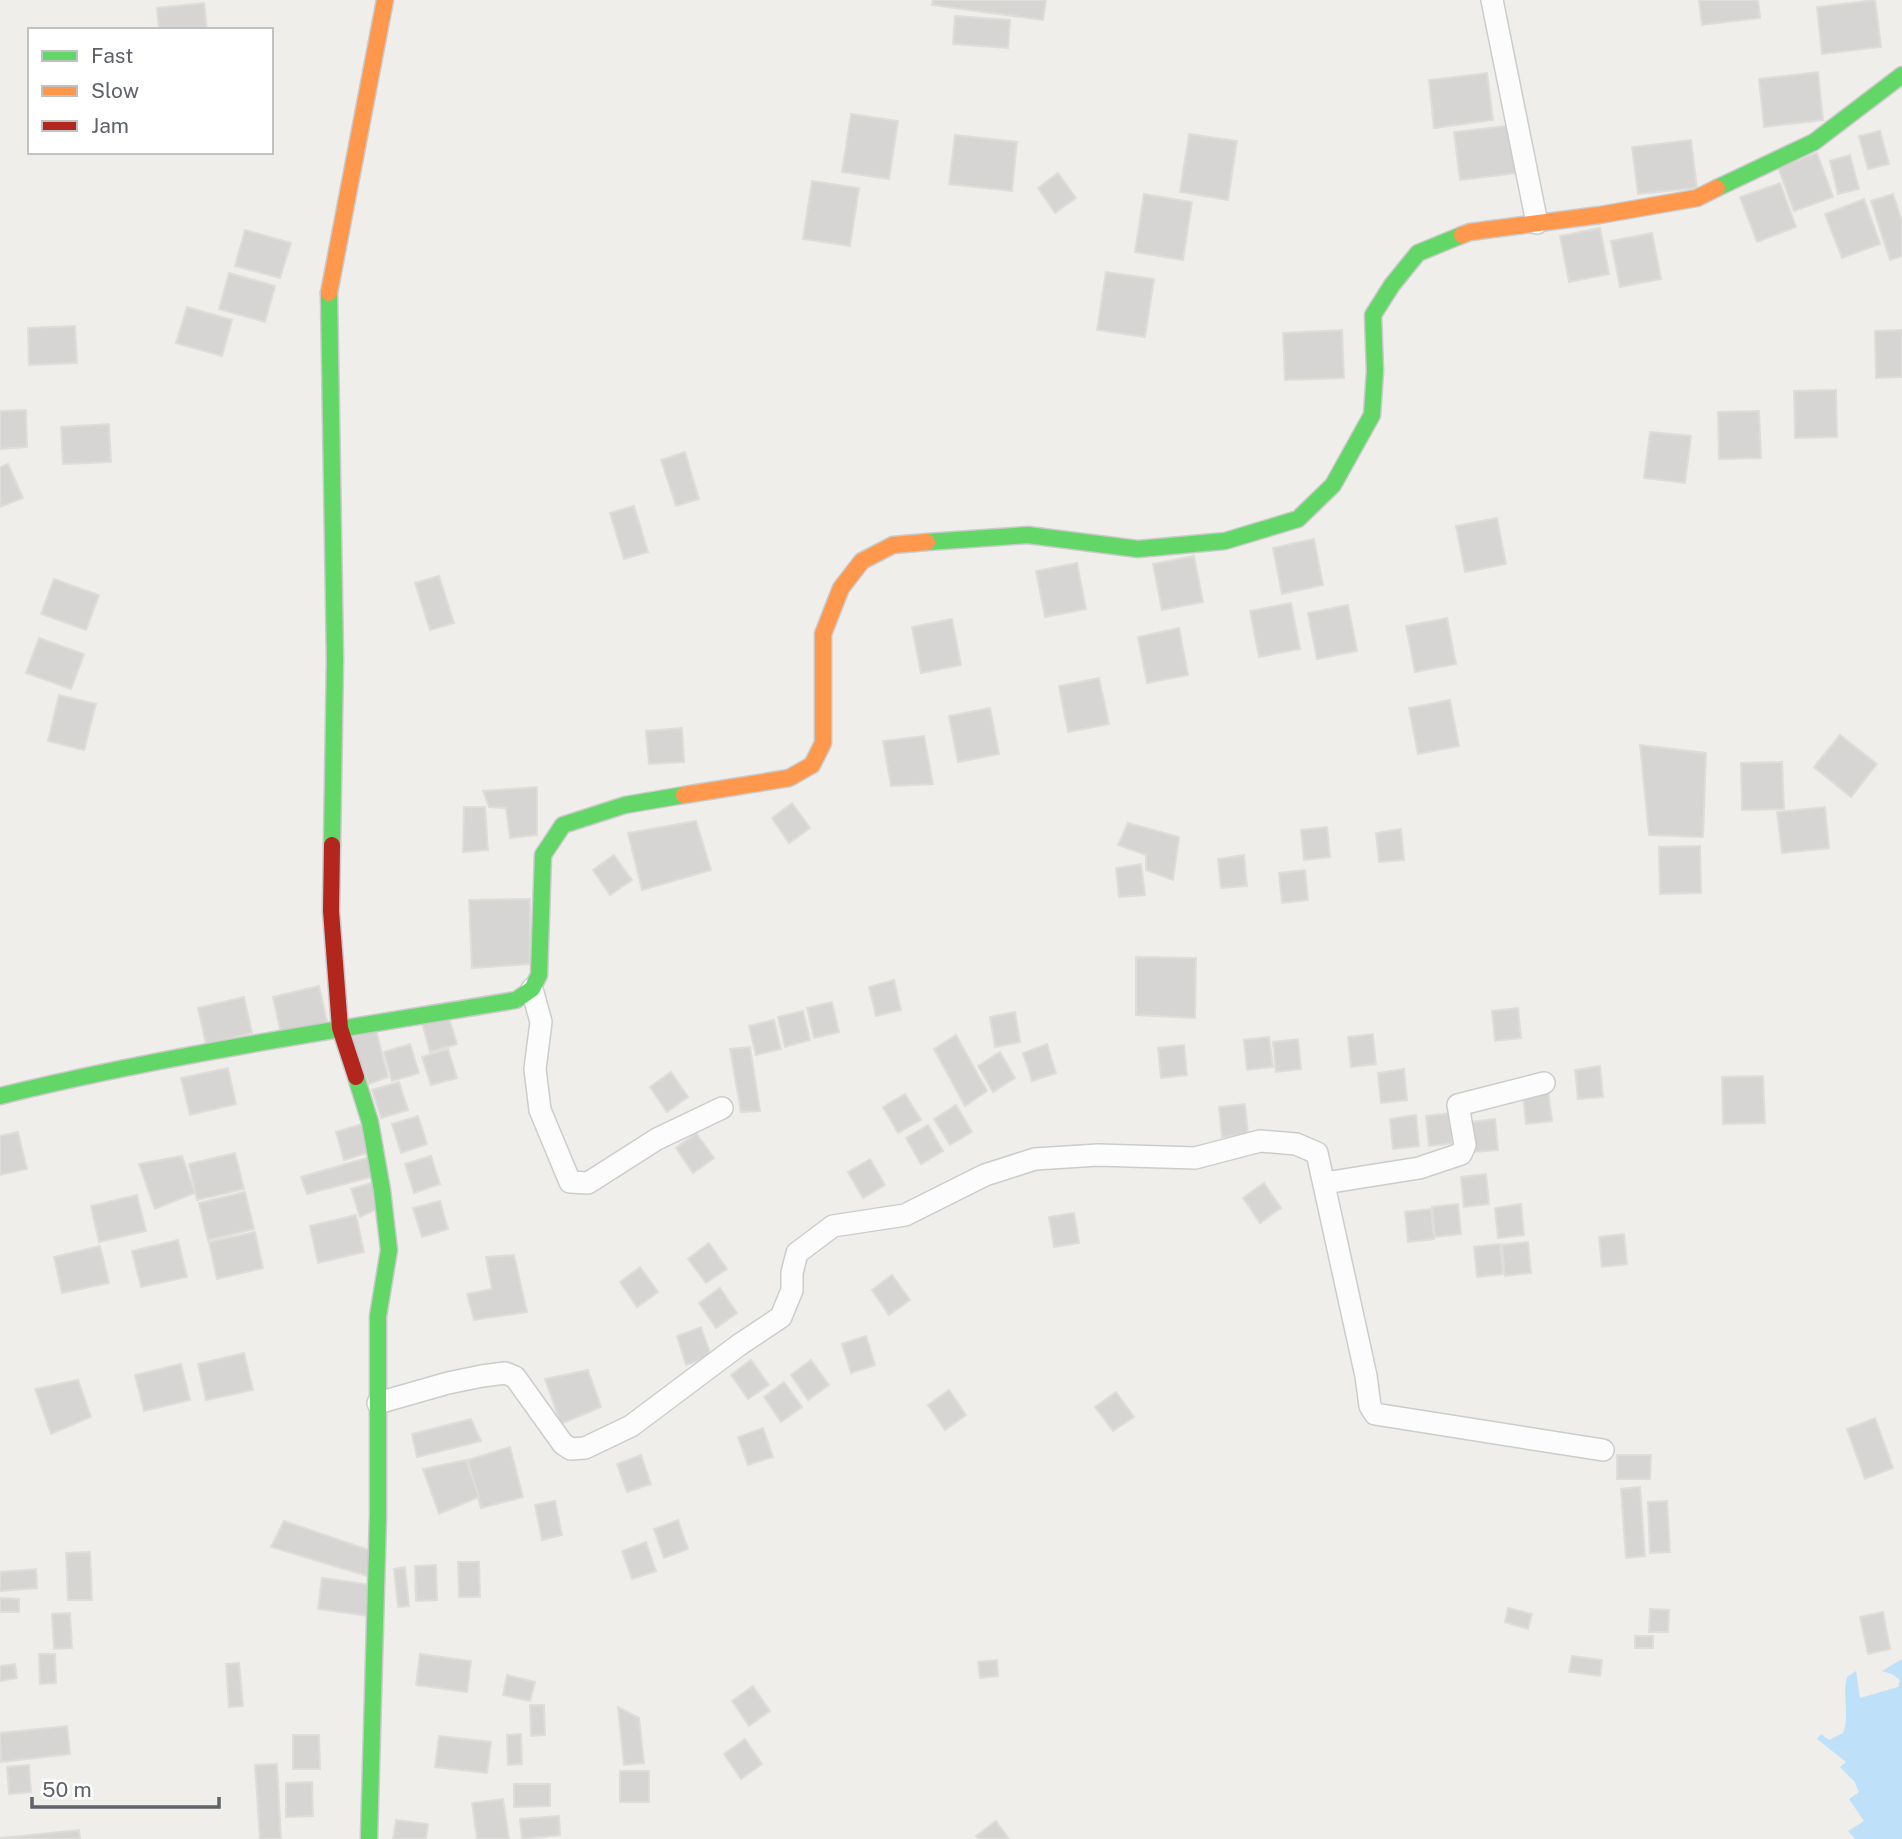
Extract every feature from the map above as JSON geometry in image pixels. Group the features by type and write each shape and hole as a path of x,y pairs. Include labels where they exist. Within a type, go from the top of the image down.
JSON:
{"street":[{"path":"369,1839 378,1517 378,1317 388,1250 370,1122 340,1028 331,911 335,659 328,298 385,0"},
{"path":"1492,0 1538,223"},
{"path":"0,1096 81,1076 340,1028 516,1000 532,989 539,975 543,855 564,825 625,805 789,778 812,765 823,743 823,634 841,588 862,562 893,545 1015,536 1138,548 1225,541 1298,519 1333,485 1372,415 1375,371 1373,315 1392,285 1418,253 1469,232 1600,215 1697,198 1814,142 1902,75"},
{"path":"532,989 541,1022 535,1069 540,1110 570,1182 588,1183 657,1139 722,1108"},
{"path":"1325,1183 1419,1168 1461,1154 1465,1145 1458,1105 1544,1083"},
{"path":"378,1403 448,1382 505,1373 515,1377 563,1444 571,1449 585,1448 631,1426 780,1317 792,1290 792,1273 797,1253 833,1226 905,1215 985,1175 1035,1159 1098,1156 1195,1158 1260,1141 1296,1144 1317,1153 1370,1406 1375,1414 1603,1450"}],"water":[{"path":"1902,1659 1902,1839 1855,1839 1848,1831 1864,1821 1849,1799 1859,1792 1854,1781 1840,1767 1846,1762 1817,1739 1821,1734 1829,1740 1843,1733 1847,1677 1856,1671 1860,1698 1898,1687 1900,1680 1882,1671"}],"building":[{"path":"933,0 1046,0 1043,20 932,5"},
{"path":"1699,0 1758,0 1760,18 1702,25"},
{"path":"1875,0 1881,47 1822,54 1817,7"},
{"path":"204,3 207,28 159,28 157,8"},
{"path":"955,16 1010,20 1008,48 953,44"},
{"path":"1818,72 1823,120 1764,127 1759,79"},
{"path":"1487,73 1493,120 1434,128 1429,80"},
{"path":"851,114 898,121 889,179 842,172"},
{"path":"1513,125 1519,173 1460,180 1454,132"},
{"path":"1880,131 1889,164 1868,169 1859,136"},
{"path":"1189,134 1237,141 1228,200 1180,192"},
{"path":"955,135 1017,142 1012,191 949,184"},
{"path":"1691,140 1697,188 1638,194 1632,147"},
{"path":"1817,153 1833,197 1794,211 1778,167"},
{"path":"1850,155 1859,189 1838,194 1830,161"},
{"path":"1058,173 1076,198 1055,213 1038,188"},
{"path":"812,181 859,188 850,246 803,239"},
{"path":"1780,183 1796,227 1757,242 1740,197"},
{"path":"1144,194 1192,202 1183,260 1135,252"},
{"path":"1893,194 1902,221 1902,256 1890,260 1871,201"},
{"path":"1864,199 1880,244 1842,258 1825,214"},
{"path":"1600,228 1609,274 1569,282 1560,236"},
{"path":"245,230 291,243 280,278 235,266"},
{"path":"1652,233 1661,279 1620,287 1611,241"},
{"path":"1106,272 1154,279 1145,337 1097,330"},
{"path":"229,273 275,286 265,322 219,309"},
{"path":"187,307 232,320 222,356 176,343"},
{"path":"75,326 77,363 29,365 28,328"},
{"path":"1342,330 1344,378 1285,380 1283,333"},
{"path":"1902,330 1902,377 1876,378 1875,331"},
{"path":"1836,390 1837,437 1795,438 1794,391"},
{"path":"26,410 27,447 0,449 0,411"},
{"path":"1759,411 1761,458 1719,459 1718,412"},
{"path":"109,424 111,462 63,464 61,427"},
{"path":"1650,432 1691,436 1685,483 1644,478"},
{"path":"685,452 699,499 676,506 661,460"},
{"path":"8,464 23,498 0,507 0,467"},
{"path":"634,506 648,552 624,559 610,513"},
{"path":"1497,518 1506,564 1465,572 1456,526"},
{"path":"1314,539 1323,585 1282,594 1273,548"},
{"path":"1194,556 1203,602 1162,610 1153,564"},
{"path":"1077,563 1086,609 1045,617 1036,571"},
{"path":"439,576 454,623 430,630 415,583"},
{"path":"54,579 99,595 86,630 41,614"},
{"path":"1291,603 1300,649 1259,657 1250,611"},
{"path":"1348,605 1357,651 1317,659 1308,613"},
{"path":"1447,618 1456,664 1415,672 1406,626"},
{"path":"952,619 961,665 921,673 912,627"},
{"path":"1179,628 1188,675 1147,683 1138,637"},
{"path":"39,638 84,654 71,689 26,673"},
{"path":"1099,678 1109,724 1068,732 1059,686"},
{"path":"59,695 96,704 84,750 48,741"},
{"path":"1450,700 1459,746 1418,754 1409,708"},
{"path":"990,708 999,754 958,762 949,716"},
{"path":"682,728 684,762 649,764 646,731"},
{"path":"1840,735 1877,764 1851,797 1814,767"},
{"path":"924,736 933,784 891,786 883,741"},
{"path":"1640,745 1706,753 1703,837 1649,835"},
{"path":"1782,762 1784,809 1742,810 1741,763"},
{"path":"537,787 537,835 510,838 506,808 489,807 483,791"},
{"path":"792,803 810,828 789,843 772,818"},
{"path":"464,807 485,807 488,850 463,852"},
{"path":"1825,807 1829,848 1782,853 1777,812"},
{"path":"696,821 711,870 642,890 628,833"},
{"path":"1128,823 1179,837 1173,880 1146,870 1146,855 1118,845"},
{"path":"1327,827 1330,857 1304,860 1301,830"},
{"path":"1401,829 1404,860 1379,862 1376,833"},
{"path":"1700,846 1701,893 1660,894 1659,847"},
{"path":"614,855 632,880 610,895 593,870"},
{"path":"1244,855 1247,886 1221,888 1218,859"},
{"path":"1141,864 1145,895 1119,897 1116,868"},
{"path":"1305,870 1308,900 1282,903 1279,873"},
{"path":"530,899 530,964 472,968 469,900"},
{"path":"1136,957 1196,958 1195,1018 1136,1015"},
{"path":"894,980 901,1010 876,1016 869,987"},
{"path":"319,986 327,1022 281,1033 273,997"},
{"path":"244,997 252,1033 206,1044 198,1008"},
{"path":"832,1002 839,1032 814,1038 807,1008"},
{"path":"1518,1008 1521,1038 1495,1041 1492,1011"},
{"path":"803,1011 810,1040 785,1047 778,1017"},
{"path":"1015,1012 1020,1042 995,1047 990,1017"},
{"path":"448,1015 457,1044 430,1052 422,1023"},
{"path":"774,1020 781,1049 756,1055 749,1026"},
{"path":"376,1030 388,1077 369,1084 350,1038"},
{"path":"1373,1034 1376,1064 1351,1067 1348,1037"},
{"path":"956,1035 987,1091 965,1106 934,1049"},
{"path":"1269,1037 1273,1067 1247,1070 1244,1040"},
{"path":"1298,1039 1301,1069 1276,1072 1273,1042"},
{"path":"410,1044 419,1073 392,1081 384,1052"},
{"path":"1047,1044 1056,1073 1032,1081 1023,1053"},
{"path":"1184,1045 1187,1075 1161,1078 1158,1048"},
{"path":"750,1047 760,1111 741,1112 730,1049"},
{"path":"448,1049 457,1078 431,1085 422,1057"},
{"path":"1000,1052 1015,1078 993,1092 978,1066"},
{"path":"1600,1066 1603,1097 1578,1099 1575,1070"},
{"path":"228,1068 236,1104 190,1115 181,1078"},
{"path":"1404,1069 1407,1100 1381,1103 1378,1073"},
{"path":"671,1072 688,1097 667,1112 650,1087"},
{"path":"1763,1076 1765,1123 1723,1124 1722,1077"},
{"path":"399,1082 408,1110 381,1118 372,1090"},
{"path":"1548,1090 1552,1121 1526,1124 1523,1094"},
{"path":"905,1094 921,1120 898,1133 883,1107"},
{"path":"1245,1104 1248,1134 1222,1137 1219,1107"},
{"path":"956,1105 972,1132 950,1145 934,1119"},
{"path":"1451,1113 1454,1143 1429,1146 1426,1116"},
{"path":"1416,1115 1419,1146 1393,1149 1390,1119"},
{"path":"418,1116 427,1144 401,1153 392,1124"},
{"path":"1495,1119 1498,1150 1473,1152 1470,1122"},
{"path":"362,1124 370,1152 344,1160 336,1132"},
{"path":"928,1125 943,1151 921,1164 906,1138"},
{"path":"18,1132 27,1169 0,1175 0,1136"},
{"path":"696,1133 714,1158 693,1173 676,1148"},
{"path":"235,1153 244,1189 197,1200 189,1164"},
{"path":"182,1156 195,1193 155,1209 139,1164"},
{"path":"431,1156 440,1184 414,1193 405,1164"},
{"path":"370,1157 375,1176 307,1194 301,1177"},
{"path":"870,1159 885,1185 863,1198 848,1172"},
{"path":"1486,1174 1489,1204 1464,1207 1461,1177"},
{"path":"378,1181 380,1208 360,1217 351,1189"},
{"path":"1264,1183 1281,1208 1260,1223 1243,1198"},
{"path":"245,1192 254,1229 208,1240 199,1203"},
{"path":"137,1195 146,1231 99,1242 91,1206"},
{"path":"440,1201 448,1229 422,1237 413,1208"},
{"path":"1458,1204 1461,1234 1435,1237 1432,1207"},
{"path":"1521,1204 1524,1235 1498,1238 1495,1208"},
{"path":"1431,1209 1434,1239 1408,1242 1405,1212"},
{"path":"1074,1213 1079,1243 1054,1247 1049,1217"},
{"path":"356,1215 364,1252 318,1263 310,1226"},
{"path":"255,1232 263,1268 217,1279 209,1242"},
{"path":"1624,1234 1627,1264 1602,1267 1599,1237"},
{"path":"178,1240 187,1277 141,1287 132,1251"},
{"path":"1528,1242 1531,1273 1505,1276 1502,1245"},
{"path":"709,1243 727,1269 706,1283 688,1259"},
{"path":"1500,1244 1503,1274 1477,1277 1474,1247"},
{"path":"100,1246 109,1283 62,1293 54,1257"},
{"path":"514,1255 527,1312 474,1320 467,1294 492,1289 486,1257"},
{"path":"640,1267 658,1292 637,1307 620,1282"},
{"path":"892,1275 910,1300 889,1315 872,1290"},
{"path":"720,1288 737,1313 716,1328 699,1303"},
{"path":"701,1327 711,1356 686,1365 677,1336"},
{"path":"866,1336 875,1365 851,1373 842,1344"},
{"path":"244,1353 253,1390 206,1400 198,1364"},
{"path":"751,1360 769,1385 748,1399 731,1375"},
{"path":"811,1360 829,1385 808,1400 791,1375"},
{"path":"181,1364 190,1400 144,1411 135,1375"},
{"path":"588,1370 601,1407 561,1424 545,1379"},
{"path":"78,1380 91,1417 51,1434 35,1389"},
{"path":"784,1382 802,1407 781,1422 764,1397"},
{"path":"949,1390 966,1415 945,1430 928,1405"},
{"path":"1116,1392 1134,1417 1113,1431 1095,1407"},
{"path":"1875,1418 1893,1468 1865,1479 1847,1429"},
{"path":"471,1419 481,1441 417,1457 412,1434"},
{"path":"763,1428 773,1457 748,1465 738,1437"},
{"path":"510,1447 523,1497 481,1508 468,1460"},
{"path":"641,1455 651,1484 627,1492 617,1464"},
{"path":"1617,1455 1651,1455 1650,1479 1617,1479"},
{"path":"466,1460 479,1497 439,1514 423,1469"},
{"path":"1640,1487 1645,1556 1626,1558 1621,1489"},
{"path":"555,1501 562,1535 542,1540 535,1505"},
{"path":"1667,1501 1670,1552 1650,1553 1648,1502"},
{"path":"678,1520 688,1549 664,1558 654,1529"},
{"path":"284,1521 369,1550 371,1577 271,1547"},
{"path":"646,1542 656,1571 632,1579 622,1551"},
{"path":"90,1552 92,1600 68,1600 66,1553"},
{"path":"458,1562 479,1562 480,1597 459,1597"},
{"path":"436,1565 437,1600 416,1601 415,1566"},
{"path":"405,1567 409,1606 398,1607 394,1569"},
{"path":"36,1569 37,1588 0,1591 0,1572"},
{"path":"322,1578 373,1585 369,1616 318,1609"},
{"path":"0,1598 19,1599 19,1612 0,1612"},
{"path":"1508,1608 1532,1614 1528,1629 1505,1622"},
{"path":"1650,1609 1669,1610 1668,1632 1649,1632"},
{"path":"1883,1612 1890,1649 1868,1654 1860,1617"},
{"path":"70,1613 72,1648 54,1649 52,1614"},
{"path":"1635,1636 1653,1636 1653,1648 1635,1648"},
{"path":"39,1654 55,1654 56,1683 40,1684"},
{"path":"420,1654 471,1661 467,1692 416,1685"},
{"path":"1572,1656 1602,1660 1600,1676 1569,1672"},
{"path":"997,1660 998,1676 980,1678 978,1662"},
{"path":"239,1663 243,1706 229,1707 226,1664"},
{"path":"15,1664 17,1678 0,1681 0,1666"},
{"path":"507,1675 535,1682 530,1701 503,1695"},
{"path":"753,1686 770,1711 749,1726 732,1701"},
{"path":"530,1705 544,1705 545,1735 531,1736"},
{"path":"618,1707 639,1718 644,1763 624,1765"},
{"path":"67,1726 70,1754 1,1762 0,1733"},
{"path":"521,1734 522,1764 508,1765 507,1735"},
{"path":"293,1735 319,1735 320,1769 293,1769"},
{"path":"439,1736 491,1742 487,1773 435,1767"},
{"path":"745,1739 762,1764 741,1779 724,1754"},
{"path":"277,1764 281,1839 260,1839 255,1765"},
{"path":"29,1765 31,1792 9,1794 7,1767"},
{"path":"620,1771 649,1771 649,1802 620,1802"},
{"path":"312,1782 313,1816 286,1817 286,1783"},
{"path":"514,1784 550,1784 550,1806 514,1807"},
{"path":"503,1799 509,1839 477,1839 472,1803"},
{"path":"559,1816 560,1835 522,1839 520,1819"},
{"path":"396,1820 428,1824 426,1839 393,1839"},
{"path":"996,1821 1009,1839 978,1839 976,1836"},
{"path":"79,1830 80,1839 0,1839 0,1838"}],"traffic: fast":[{"path":"1717,188 1814,142 1902,75"},
{"path":"927,542 1028,535 1138,549 1225,541 1298,519 1333,485 1372,415 1375,371 1373,315 1392,285 1418,253 1462,235"},
{"path":"329,293 335,659 332,845"},
{"path":"0,1096 192,1055 516,1000 532,989 539,975 543,855 563,825 625,805 684,795"},
{"path":"356,1077 370,1122 389,1250 378,1316 378,1516 369,1839"}],"traffic: slow":[{"path":"329,293 385,0"},
{"path":"1462,235 1697,198 1717,188"},
{"path":"684,795 789,778 812,765 823,743 823,634 841,588 862,561 893,545 927,542"}],"traffic: jam":[{"path":"332,845 331,911 340,1028 356,1077"}]}
